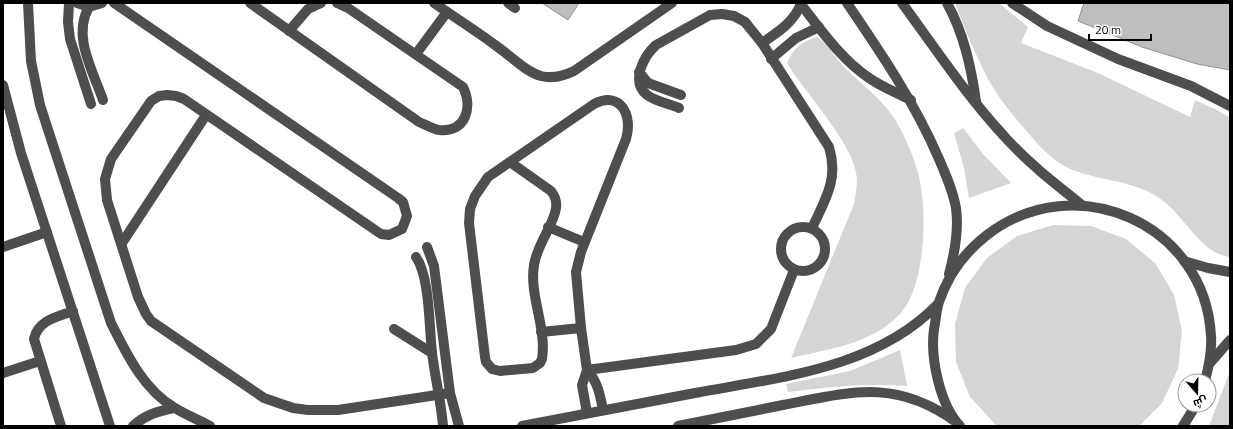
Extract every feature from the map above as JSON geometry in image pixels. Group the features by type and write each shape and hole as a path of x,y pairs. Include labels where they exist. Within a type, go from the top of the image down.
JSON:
{"street":[{"path":"28,3 31,61 40,105 111,323 125,351 154,392 174,408 210,426"},
{"path":"69,3 68,22 70,40 91,104"},
{"path":"77,3 90,7 102,3"},
{"path":"114,3 398,198 403,202 406,209 406,223 402,229 389,235 375,230 176,96 159,96 145,107 116,152 107,169 105,190 141,306 151,321 264,398 293,408 323,411 450,393"},
{"path":"250,3 430,128 440,130 450,129 459,124 466,116 469,106 468,96 463,87 348,8 337,3"},
{"path":"289,31 308,9 321,3"},
{"path":"434,3 496,45 531,72 552,78 564,76 574,71 672,3"},
{"path":"847,3 911,100 949,184 956,208 957,233 954,257 938,304 932,344 939,386 958,424"},
{"path":"902,3 976,103 1005,137 1029,161 1082,204"},
{"path":"947,3 967,52 976,103"},
{"path":"1012,3 1047,26 1118,59 1191,86 1230,106"},
{"path":"762,43 793,19 800,4 835,47 858,69 883,87 911,100"},
{"path":"90,7 83,21 81,36 103,100"},
{"path":"416,54 447,12"},
{"path":"679,108 647,95 640,85 640,72 648,52 656,45 710,15 722,14 734,16 745,22 762,43 771,59 824,138 832,158 832,178 830,189 812,228"},
{"path":"771,59 796,38 819,27"},
{"path":"640,72 648,83 681,95"},
{"path":"3,85 19,146 110,426"},
{"path":"510,162 547,187 555,196 557,207 536,254 532,273 541,332 542,354 540,362 537,366 529,368 496,371 486,362 469,223 470,209 475,196 482,184 510,162 601,101 615,101 623,108 629,123 626,139 584,242 576,272 581,328 587,370 598,386 603,410"},
{"path":"122,243 206,115"},
{"path":"947,281 971,248 1003,223 1041,208 1082,204 1111,210 1139,221 1164,239 1184,261 1198,284 1207,310 1211,336 1210,363 1207,373"},
{"path":"803,226 812,228 819,233 824,241 824,258 811,270 794,270 787,265 782,258 780,249 782,240 787,232 794,228 803,226"},
{"path":"548,227 584,242"},
{"path":"3,247 47,232"},
{"path":"427,247 436,275 450,393 459,426"},
{"path":"416,257 420,263 424,277 432,353 443,426"},
{"path":"1184,261 1208,268 1230,272"},
{"path":"587,370 736,350 756,344 764,337 773,324 794,270"},
{"path":"522,426 782,377 856,357 874,350 909,330 938,304"},
{"path":"61,426 34,339 40,326 46,321 73,311"},
{"path":"541,332 581,328"},
{"path":"394,329 432,353"},
{"path":"1210,363 1230,340"},
{"path":"3,373 40,361"},
{"path":"587,370 582,385 587,413"},
{"path":"678,426 698,424 836,395 879,391 920,401 940,410 958,424"},
{"path":"133,426 141,418 174,408"},
{"path":"1183,426 1191,413"}],"shaded area":[{"path":"955,3 999,3 1028,27 1021,43 1098,73 1190,117 1195,100 1221,112 1230,118 1230,258 1215,252 1206,246 1167,204 1149,192 1127,184 1070,169 1048,154 1018,122 993,88 975,53"},
{"path":"817,37 825,44 845,68 883,103 905,137 918,173 921,188 924,227 920,268 915,286 908,303 899,315 876,333 863,339 834,348 791,358 854,204 857,186 855,167 840,136 787,63 795,50 802,43"},
{"path":"963,128 983,154 1011,183 969,198 964,168 954,133"},
{"path":"1053,225 1091,226 1126,239 1155,263 1174,295 1182,331 1178,369 1162,403 1139,426 997,426 970,397 956,362 955,324 965,288 987,258 1017,236"},
{"path":"900,350 907,386 848,386 788,392 786,384 850,371"},
{"path":"1230,371 1230,426 1209,426 1214,413 1217,413 1217,405"}],"building":[{"path":"542,3 579,3 568,20"},
{"path":"1084,3 1230,3 1230,70 1197,64 1142,47 1078,21"}]}
